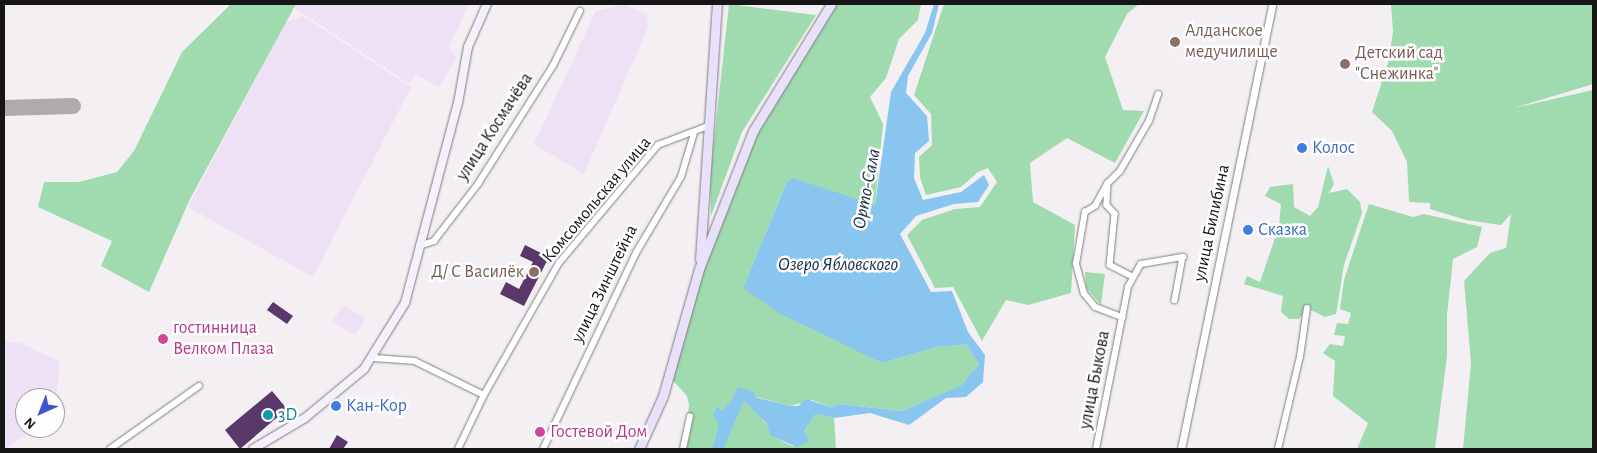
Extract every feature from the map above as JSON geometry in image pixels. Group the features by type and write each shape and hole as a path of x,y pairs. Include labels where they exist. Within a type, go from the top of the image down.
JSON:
{"main road":[{"name":"улица Космачёва","path":"254,449 305,418 374,358 405,303 418,246 458,103 468,47 487,4"},
{"path":"699,269 717,4"},
{"path":"639,449 663,396 699,269 753,131 831,4"}],"street":[{"name":"улица Билибина","path":"1181,449 1272,4"},
{"name":"улица Космачёва","path":"418,246 434,241 478,184 553,66 580,11"},
{"name":"улица Быкова","path":"1123,318 1095,307 1084,294 1076,264 1085,212 1095,206 1108,183 1120,171 1149,121 1158,95"},
{"name":"Комсомольская улица","path":"458,449 484,395 559,263 658,144 694,133 708,126"},
{"name":"улица Зинштейна","path":"543,449 636,252 681,177 694,133"},
{"path":"1108,183 1107,205 1115,214 1110,265 1132,276 1141,264 1183,257 1175,300"},
{"name":"улица Быкова","path":"1096,449 1132,276"},
{"path":"1278,449 1300,357 1307,308"},
{"path":"374,358 415,361 484,395"},
{"path":"110,449 199,386"},
{"path":"683,449 690,417"}],"shaded area":[{"path":"296,4 469,4 449,47 457,58 439,87 416,75 409,84 292,6"},
{"path":"624,4 647,14 648,27 584,174 534,144 596,11"},
{"path":"303,16 411,87 313,277 188,207 286,22"},
{"path":"343,305 365,318 355,335 332,322"},
{"path":"4,342 20,343 60,362 57,388 15,388 15,438 21,438 4,449"}],"green space":[{"path":"231,4 296,4 190,199 149,292 101,266 112,241 38,207 44,182 79,182 117,172 134,151 182,52"},
{"path":"729,4 816,15 742,132 711,216 710,178"},
{"path":"831,4 921,4 918,20 899,39 886,78 870,97 883,124 875,205 786,184 743,288 882,363 937,347 966,344 979,364 963,385 902,411 840,404 831,407 812,400 790,406 741,393 772,431 771,436 792,446 810,440 804,431 816,414 834,418 836,449 683,449 689,405 687,396 669,376 679,331 753,131"},
{"path":"944,4 1139,4 1127,14 1105,57 1123,110 1144,111 1115,163 1067,138 1030,163 1033,202 1075,225 1071,293 1028,305 1006,300 982,341 953,287 935,288 907,235 922,220 955,209 980,207 997,182 988,168 978,172 961,187 926,195 920,177 919,157 932,145 931,114 914,95"},
{"path":"1391,4 1593,4 1593,84 1514,108 1593,90 1593,449 1463,449 1471,363 1464,281 1490,253 1506,248 1511,214 1501,225 1466,220 1430,209 1430,203 1409,202 1407,162 1392,131 1372,112 1388,63 1393,32"},
{"path":"1328,166 1334,184 1329,193 1347,189 1360,202 1362,213 1344,265 1336,314 1325,317 1307,308 1299,319 1289,319 1281,312 1283,296 1244,284 1247,276 1260,282 1279,226 1281,204 1265,196 1270,187 1293,184 1294,207 1310,216 1318,207"},
{"path":"1369,204 1413,217 1424,214 1482,227 1477,247 1453,259 1447,315 1447,356 1435,449 1357,449 1368,423 1333,396 1335,361 1323,353 1330,344 1343,346 1345,336 1334,335 1337,323 1348,324 1351,313 1340,309 1344,280"},
{"path":"1085,272 1105,274 1101,305 1086,288"}],"water":[{"name":"Озеро Ябловского","path":"934,4 939,4 932,33 908,76 906,93 927,116 929,141 915,153 914,178 923,200 961,192 984,175 989,185 978,202 954,204 916,216 900,234 931,292 952,291 968,332 985,355 983,382 966,397 946,398 909,425 870,413 834,418 816,414 804,431 810,440 797,447 771,436 767,424 741,397 735,398 728,409 720,449 713,449 719,424 713,415 717,406 722,411 738,393 790,406 798,406 806,399 831,407 840,404 902,411 962,385 979,364 966,344 937,347 882,363 779,313 743,288 786,184 793,178 875,205 891,92 925,33"}],"building":[{"name":"Д/ С Василёк","path":"525,245 549,257 524,306 500,294 506,282 519,289 533,262 520,256"},
{"path":"273,302 293,316 287,324 267,310"},
{"path":"272,391 287,409 240,449 225,430"},
{"path":"337,435 348,442 343,449 329,449"}],"waterway":[{"name":"Орто-Сала","path":"717,449 740,393 750,396"}],"taxiway":[{"path":"4,108 73,106"}],"place":[{"name":"Алданское медучилище","path":"1175,42"},
{"name":"Детский сад \"Снежинка\"","path":"1345,64"},
{"name":"Колос","path":"1302,148"},
{"name":"Сказка","path":"1248,230"},
{"name":"Д/ С Василёк","path":"534,272"},
{"name":"гостинница Велком Плаза","path":"163,339"},
{"name":"Кан-Кор","path":"336,406"},
{"name":"3D","path":"268,415"},
{"name":"Гостевой Дом","path":"540,432"}]}
